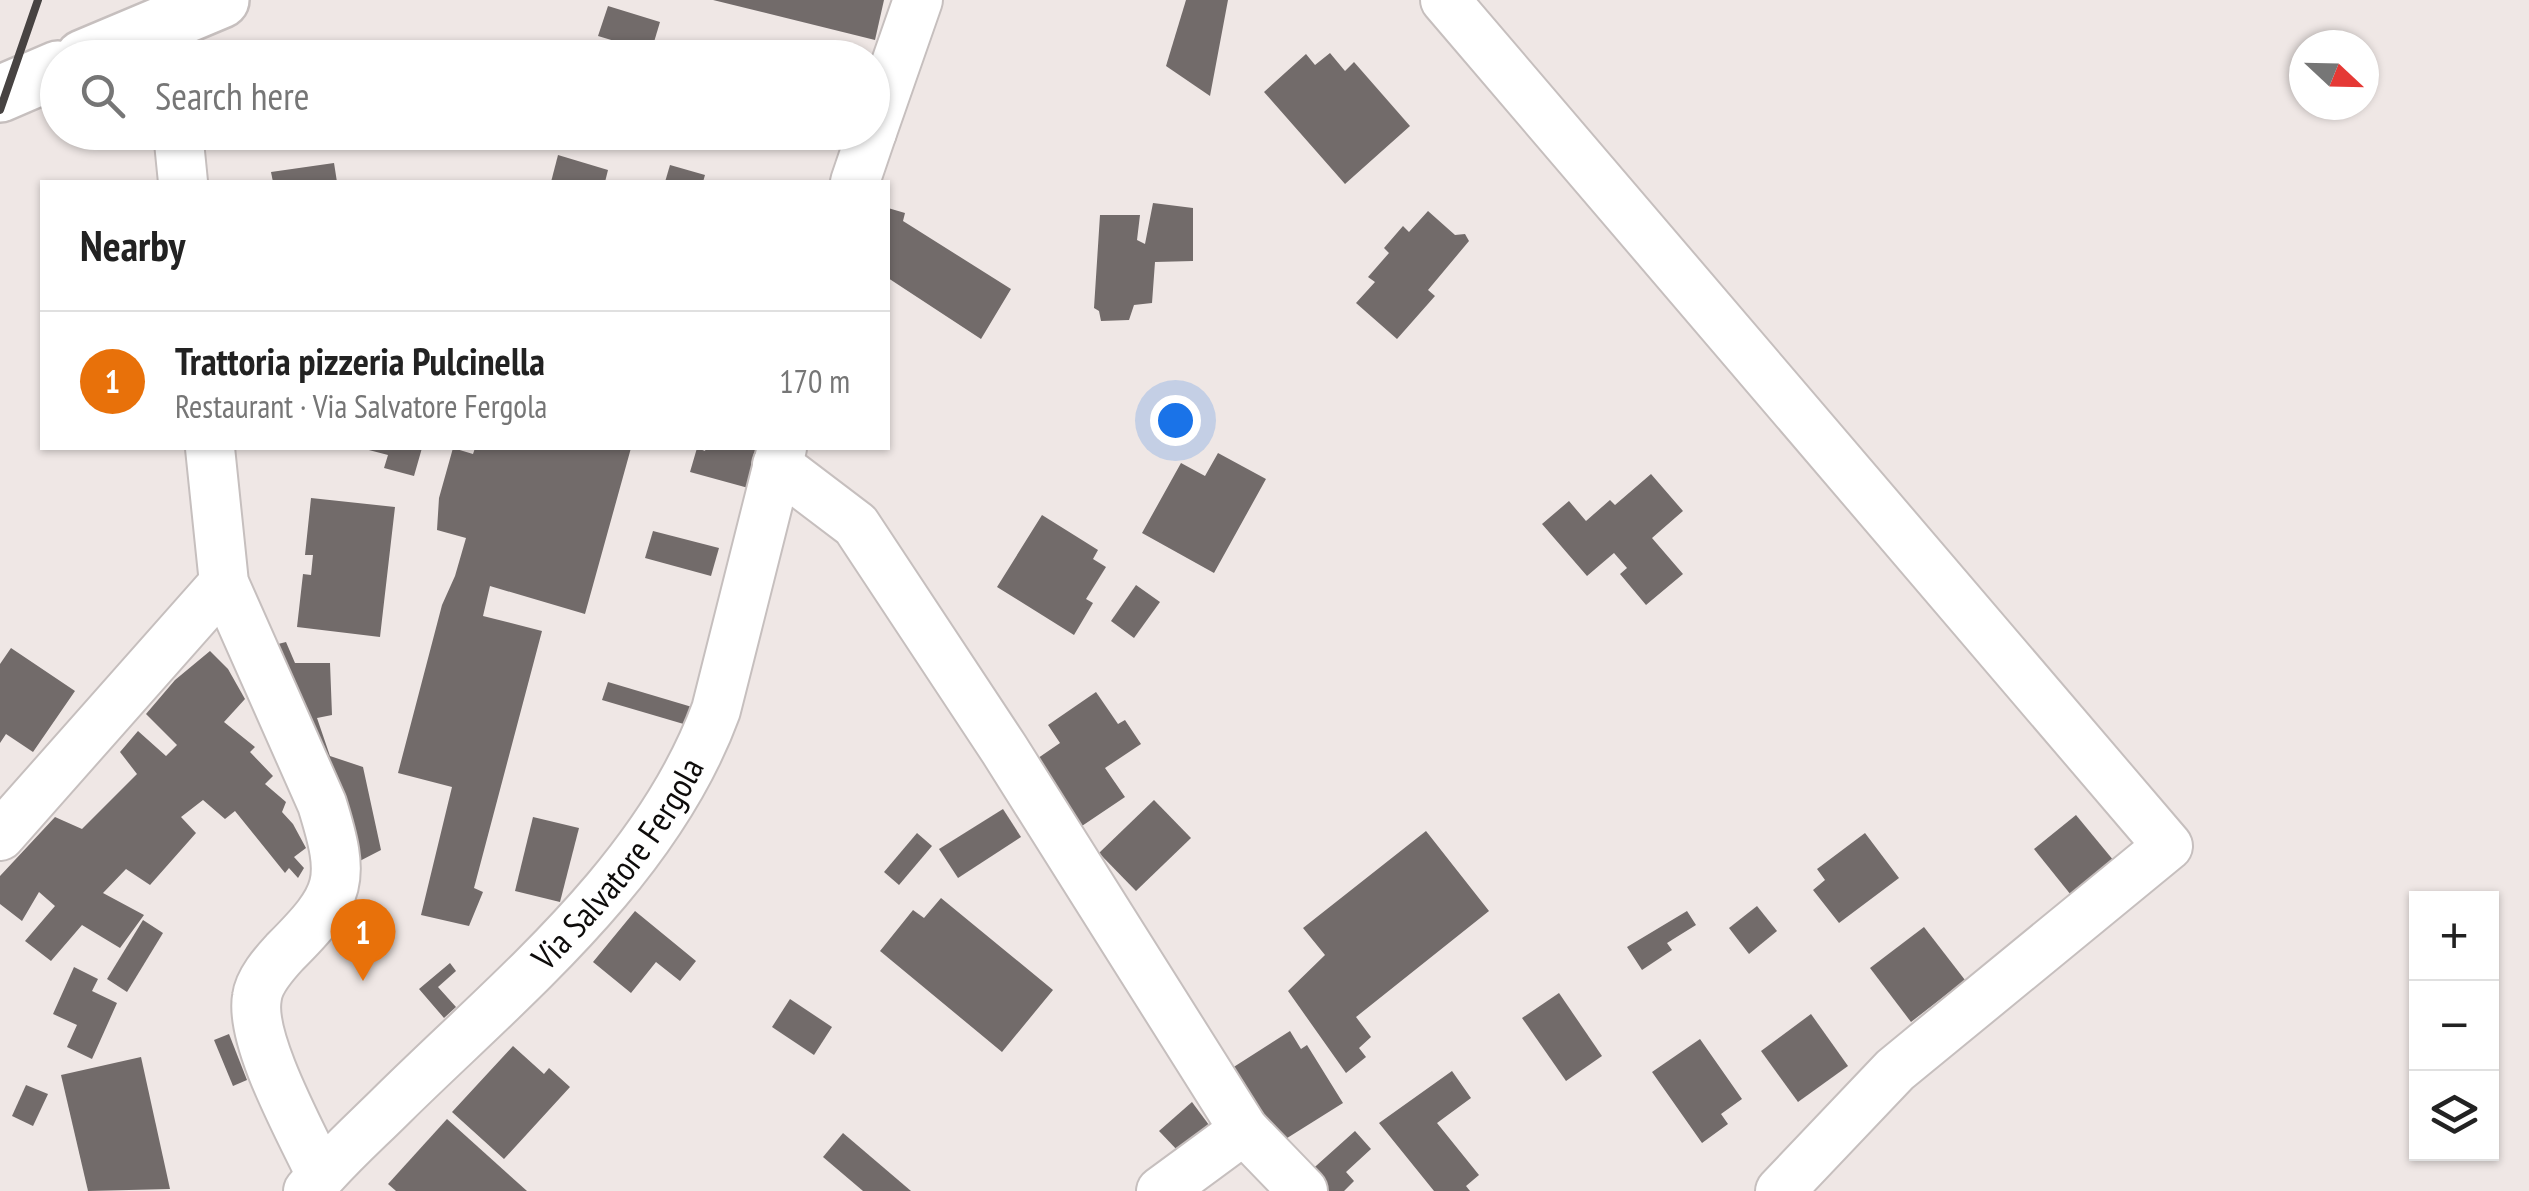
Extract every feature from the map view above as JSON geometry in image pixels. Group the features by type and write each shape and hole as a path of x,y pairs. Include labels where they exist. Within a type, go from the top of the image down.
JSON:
{"main road":[{"path":"168,39 221,0"},
{"path":"0,94 40,77"}],"street":[{"path":"890,80 918,0"},
{"path":"1446,0 2168,846 1895,1070 1780,1191"},
{"path":"180,150 183,180"},
{"path":"856,180 866,150"},
{"path":"210,450 224,583 322,804 334,841 338,876 322,915 272,966 256,996 261,1040 315,1183"},
{"path":"780,456 856,525 1004,749 1244,1130 1303,1191"},
{"name":"Via Salvatore Fergola","path":"315,1183 586,915 675,800 702,749 716,710 780,456"},
{"path":"0,836 224,583"},
{"path":"1162,1191 1244,1130"}],"building":[{"path":"713,0 884,0 875,40"},
{"path":"1186,0 1228,0 1210,96 1166,66"},
{"path":"608,6 660,22 655,40 611,40 598,36"},
{"path":"1330,53 1345,71 1354,62 1410,126 1345,184 1264,92 1306,54 1315,65"},
{"path":"558,155 608,170 606,180 552,180"},
{"path":"334,163 337,180 273,180 271,172"},
{"path":"670,165 705,175 704,180 666,180"},
{"path":"1153,203 1193,208 1193,261 1155,262 1152,303 1134,305 1129,320 1101,321 1094,308 1100,215 1140,215 1137,240 1145,244"},
{"path":"890,209 905,213 903,221 1011,289 981,339 890,279"},
{"path":"1428,211 1455,235 1465,234 1469,241 1428,290 1435,296 1397,339 1356,303 1375,282 1368,277 1389,253 1384,248 1403,226 1409,232"},
{"path":"369,450 421,450 414,476 384,468 388,455"},
{"path":"452,450 473,454 474,450 630,450 585,614 490,586 483,616 542,631 474,888 483,892 469,926 421,915 452,787 398,773 442,605 466,538 437,530 439,498"},
{"path":"696,450 763,450 752,489 690,472"},
{"path":"1218,453 1266,479 1214,573 1142,533 1181,463 1205,476"},
{"path":"1651,474 1683,511 1652,538 1683,574 1646,605 1620,574 1627,568 1614,553 1587,576 1542,524 1569,501 1586,521 1610,500 1615,505"},
{"path":"311,498 395,507 380,637 297,627 303,574 311,575 313,555 305,555"},
{"path":"1042,515 1098,550 1093,559 1106,567 1086,599 1093,603 1074,635 997,587"},
{"path":"653,531 719,548 711,576 645,558"},
{"path":"1136,585 1160,602 1134,638 1111,621"},
{"path":"286,642 295,663 330,663 332,715 317,718 330,756 363,767 381,850 350,866 266,647"},
{"path":"11,648 75,691 33,752 6,734 0,743 0,664"},
{"path":"210,651 228,669 245,699 224,722 255,747 250,752 273,776 265,784 286,802 282,812 306,848 294,857 304,868 298,878 289,868 285,873 235,811 225,819 203,800 181,817 196,833 150,885 126,869 103,893 144,915 120,948 82,925 51,961 25,941 55,906 39,892 22,921 0,904 0,876 55,817 82,829 137,774 120,752 138,731 166,756 177,745 146,714 175,680"},
{"path":"608,682 692,707 687,725 602,700"},
{"path":"1096,692 1118,724 1125,720 1141,744 1105,768 1125,797 1070,834 1025,767 1060,743 1048,725"},
{"path":"1154,800 1191,838 1136,891 1099,853"},
{"path":"1003,809 1021,837 958,878 939,849"},
{"path":"2076,815 2114,861 2071,895 2034,849"},
{"path":"533,817 579,828 560,902 515,891"},
{"path":"1426,831 1489,911 1356,1017 1371,1037 1359,1048 1366,1057 1346,1073 1288,991 1325,955 1303,928"},
{"path":"917,833 932,846 899,885 884,872"},
{"path":"1865,833 1899,878 1839,923 1813,890 1825,880 1817,869"},
{"path":"941,898 1053,990 1002,1052 880,951 913,910 924,918"},
{"path":"1757,906 1777,931 1749,954 1729,928"},
{"path":"635,911 696,961 680,981 656,962 631,993 593,962"},
{"path":"1687,911 1696,925 1667,943 1672,950 1642,970 1627,947"},
{"path":"143,920 163,933 127,992 107,979"},
{"path":"1924,927 1965,980 1911,1022 1870,968"},
{"path":"450,963 456,971 438,987 456,1007 444,1018 419,989"},
{"path":"74,967 98,979 92,991 117,1003 92,1059 67,1047 77,1025 53,1014"},
{"path":"1559,993 1602,1056 1566,1081 1522,1018"},
{"path":"790,999 832,1027 814,1055 772,1027"},
{"path":"1811,1014 1848,1066 1798,1102 1761,1051"},
{"path":"1290,1031 1301,1049 1307,1045 1343,1103 1276,1145 1229,1070"},
{"path":"229,1034 247,1080 233,1086 214,1040"},
{"path":"1700,1039 1742,1099 1721,1114 1728,1124 1702,1143 1652,1072"},
{"path":"513,1046 544,1074 549,1068 570,1087 504,1159 452,1112"},
{"path":"141,1057 170,1189 88,1191 61,1075"},
{"path":"1452,1071 1471,1098 1437,1123 1479,1175 1466,1186 1470,1191 1434,1191 1379,1123"},
{"path":"26,1085 48,1094 33,1126 12,1116"},
{"path":"1192,1102 1209,1125 1179,1152 1159,1131"},
{"path":"447,1119 527,1191 396,1191 388,1184"},
{"path":"1355,1131 1371,1149 1346,1172 1354,1181 1344,1191 1322,1191 1307,1174"},
{"path":"843,1133 911,1191 863,1191 823,1157"}],"railway":[{"path":"0,110 38,0"}],"place":[{"name":"Trattoria pizzeria Pulcinella","path":"363,981"}]}
